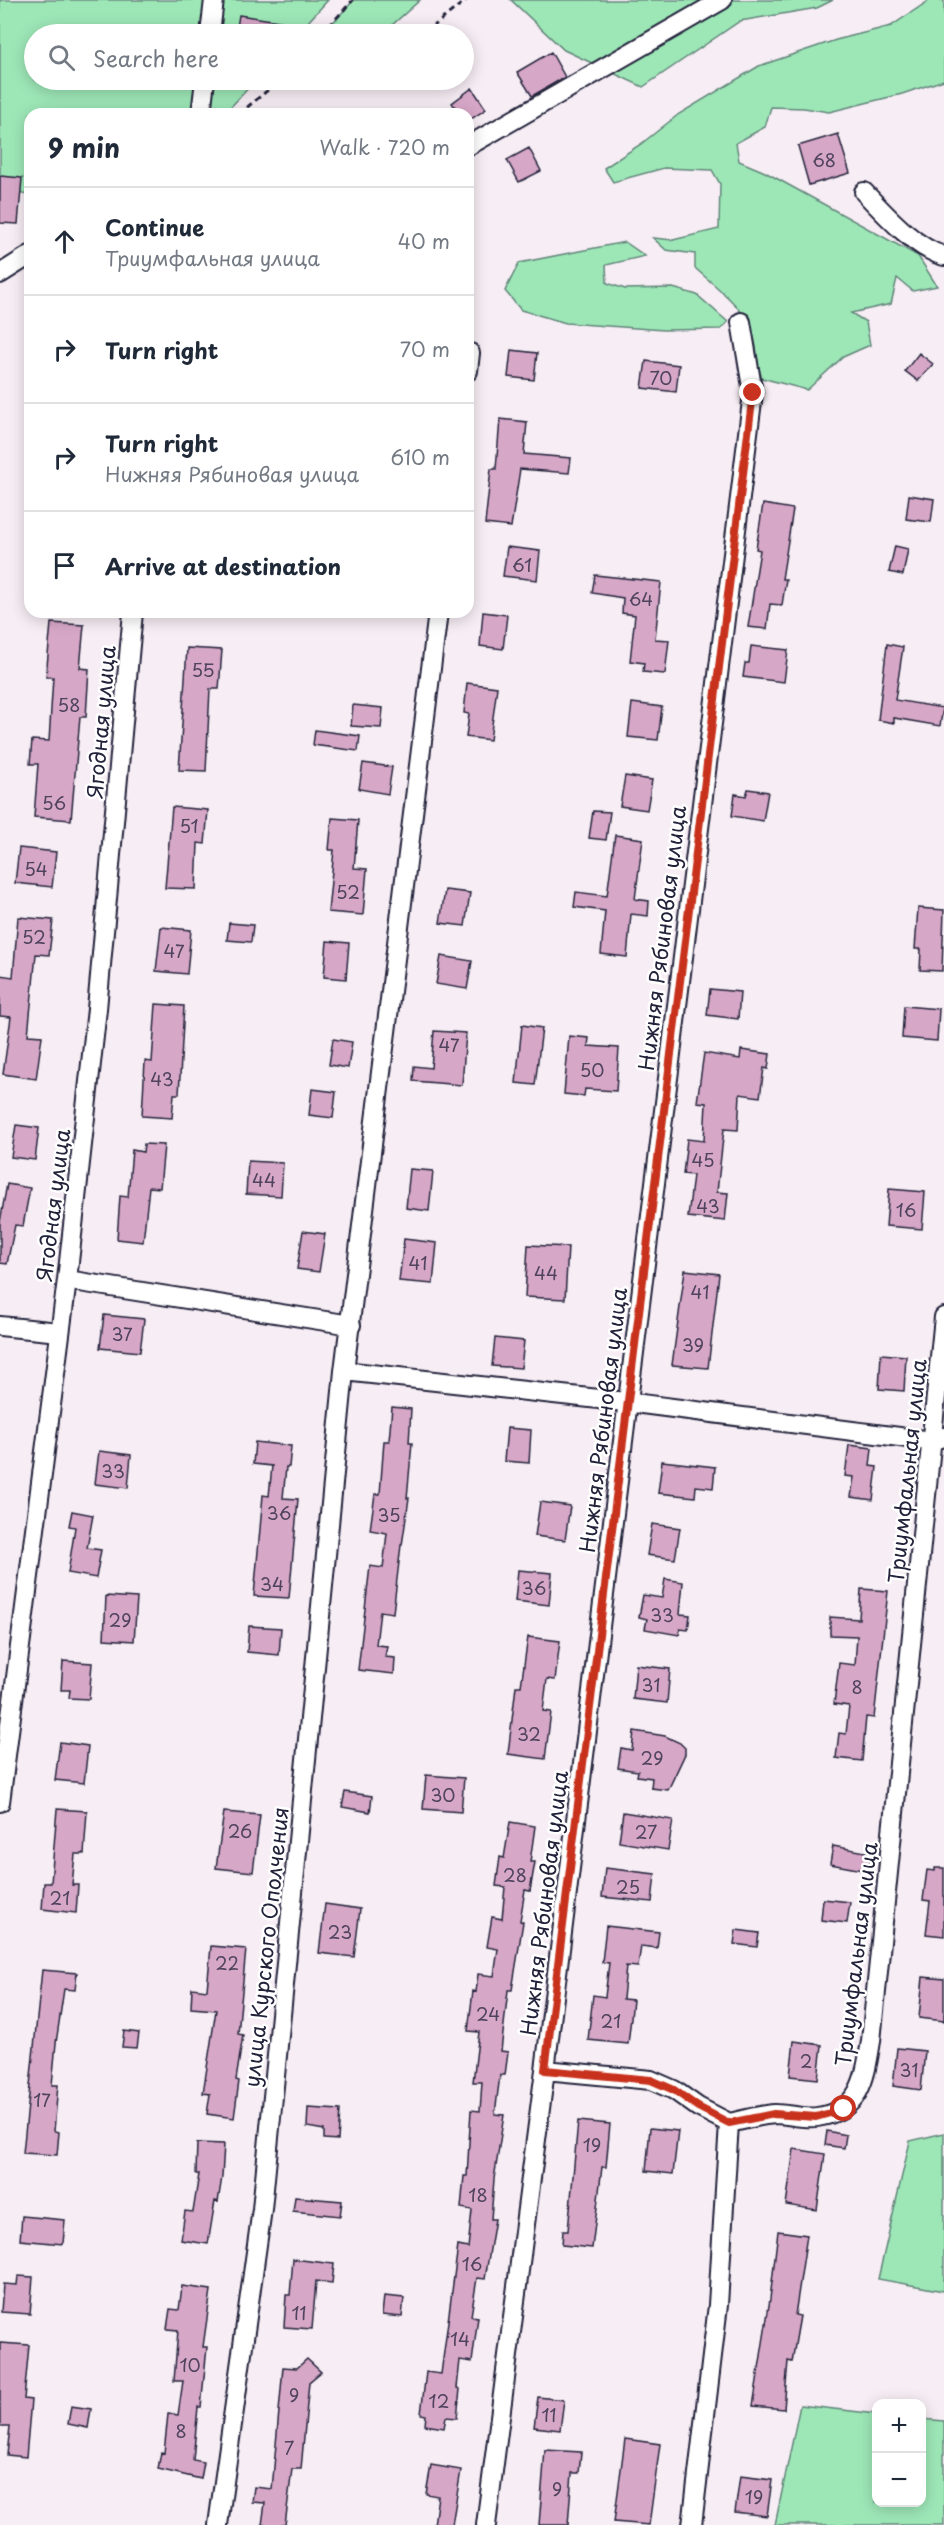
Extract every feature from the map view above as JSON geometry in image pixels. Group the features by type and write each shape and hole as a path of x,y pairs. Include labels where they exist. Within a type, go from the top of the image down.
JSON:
{"street":[{"path":"211,24 214,0"},
{"path":"474,143 722,0"},
{"path":"202,108 204,90"},
{"path":"864,192 888,217 930,252 944,256"},
{"path":"0,274 24,259"},
{"name":"Нижняя Рябиновая улица","path":"486,2525 545,2070 626,1402 753,393 741,322"},
{"name":"Ягодная улица","path":"0,1802 67,1280 97,1009 132,618"},
{"name":"улица Курского Ополчения","path":"218,2525 262,2209 344,1371 437,618"},
{"path":"67,1280 351,1325"},
{"name":"Триумфальная улица","path":"729,2123 774,2114 816,2117 844,2109 855,2097 865,2073 871,2041 938,1439 944,1317"},
{"path":"0,1326 59,1332"},
{"path":"344,1371 938,1439"},
{"path":"545,2070 651,2080 674,2090 698,2107 729,2123 718,2305 692,2525"}],"path":[{"path":"331,24 353,0"},
{"path":"436,24 466,0"},
{"path":"246,108 268,90"}],"green space":[{"path":"0,0 328,0 306,24 24,24 24,90 247,90 230,108 24,108 24,194 0,190"},
{"path":"354,0 420,0 393,24 331,24"},
{"path":"511,0 833,0 817,8 740,21 643,87 564,50"},
{"path":"930,0 944,0 944,80 902,94 829,112 804,108 771,107 765,127 736,143 739,161 765,172 918,256 937,286 913,291 897,278 891,304 851,313 866,322 870,345 843,357 807,390 762,378 751,330 739,310 723,292 695,268 695,254 666,250 653,238 673,240 719,229 720,184 712,170 664,168 613,182 604,168 641,144 679,114 759,66 836,40 891,26"},
{"path":"625,242 645,256 606,265 607,283 625,289 673,288 697,295 728,322 721,329 664,330 566,323 521,310 505,291 519,263"},
{"path":"944,2133 944,2291 878,2279 910,2141"},
{"path":"800,2405 872,2414 872,2507 926,2507 926,2419 944,2421 944,2525 775,2525"}],"building":[{"path":"239,15 298,24 238,24"},
{"path":"551,52 565,77 532,96 517,72"},
{"path":"469,90 473,90 486,109 474,117 474,108 456,108 452,103"},
{"path":"838,134 850,173 809,185 798,146"},
{"path":"529,148 541,171 519,182 507,160"},
{"path":"0,176 22,178 18,224 0,223"},
{"path":"511,350 537,353 534,380 508,377"},
{"path":"919,353 933,364 918,381 905,371"},
{"path":"646,361 679,365 676,392 642,388"},
{"path":"500,419 527,422 524,454 571,458 569,473 520,469 511,527 485,524 491,469 496,469"},
{"path":"909,495 934,499 931,522 906,519"},
{"path":"763,504 793,509 782,579 786,579 782,605 770,604 767,629 748,627 760,550 756,549"},
{"path":"895,546 908,549 903,575 889,572"},
{"path":"507,547 540,551 537,580 503,576"},
{"path":"595,575 661,582 655,639 669,640 665,674 643,672 644,663 630,661 635,615 622,613 623,598 592,593"},
{"path":"483,612 507,615 503,649 480,646"},
{"path":"51,623 84,625 80,668 89,669 86,717 80,717 71,820 34,817 38,764 30,764 32,740 49,741 53,677 46,677"},
{"path":"887,644 903,647 895,700 943,708 940,726 894,718 894,723 878,720"},
{"path":"751,646 788,650 784,682 743,677 745,663 749,663"},
{"path":"187,648 222,650 219,689 210,689 206,771 179,770"},
{"path":"467,683 497,687 490,740 466,737 469,714 464,713"},
{"path":"632,703 662,707 658,740 628,737"},
{"path":"353,705 383,708 381,728 351,726"},
{"path":"315,730 360,736 358,751 313,745"},
{"path":"363,763 392,767 388,794 359,789"},
{"path":"625,776 652,780 647,810 620,806"},
{"path":"748,789 768,792 763,821 732,816 735,794 746,796"},
{"path":"172,807 208,810 205,844 198,843 196,889 165,888"},
{"path":"593,811 610,812 606,840 589,838"},
{"path":"332,818 358,820 354,868 367,869 363,915 328,912 334,850 329,850"},
{"path":"615,835 643,839 635,899 649,901 648,916 631,914 627,957 601,954 605,911 574,907 576,892 607,896"},
{"path":"19,848 56,852 52,887 15,883"},
{"path":"445,890 470,893 465,926 440,923"},
{"path":"918,908 944,910 942,971 920,970 921,949 915,949"},
{"path":"18,917 53,920 49,955 36,954 28,1035 42,1036 36,1079 3,1074 11,1017 0,1016 0,975 13,977"},
{"path":"229,923 253,925 251,942 227,940"},
{"path":"161,927 191,930 187,974 156,971"},
{"path":"327,941 349,943 346,979 324,977"},
{"path":"441,956 472,961 467,989 436,984"},
{"path":"710,989 740,992 738,1019 707,1015"},
{"path":"156,1004 184,1006 179,1094 174,1094 172,1118 142,1116 145,1061 152,1062"},
{"path":"904,1006 939,1009 937,1041 902,1038"},
{"path":"522,1025 542,1028 535,1085 516,1083"},
{"path":"434,1031 466,1033 462,1085 413,1081 414,1066 431,1068"},
{"path":"569,1036 589,1038 588,1046 619,1048 616,1091 585,1089 584,1096 564,1094"},
{"path":"333,1039 352,1042 348,1068 329,1065"},
{"path":"741,1050 770,1054 768,1069 764,1068 760,1097 740,1094 738,1130 724,1129 717,1192 728,1193 725,1221 688,1217 693,1175 683,1174 687,1139 704,1141 706,1103 697,1102 704,1053 740,1059"},
{"path":"312,1089 336,1092 333,1118 309,1115"},
{"path":"16,1125 39,1128 35,1160 11,1157"},
{"path":"144,1144 164,1145 160,1188 149,1187 143,1242 117,1239 120,1196 128,1197 132,1150 143,1152"},
{"path":"248,1161 283,1163 281,1196 246,1194"},
{"path":"410,1169 433,1171 429,1211 406,1208"},
{"path":"7,1184 30,1188 23,1226 15,1225 7,1264 0,1263 0,1222"},
{"path":"889,1189 925,1192 922,1229 886,1226"},
{"path":"303,1231 325,1234 319,1272 297,1269"},
{"path":"404,1239 437,1243 433,1284 399,1281"},
{"path":"528,1245 568,1247 565,1299 525,1297"},
{"path":"685,1270 719,1274 708,1368 672,1365"},
{"path":"104,1315 144,1319 140,1352 100,1348"},
{"path":"495,1338 524,1341 521,1368 492,1366"},
{"path":"881,1354 906,1356 904,1391 879,1389"},
{"path":"392,1407 411,1409 409,1443 412,1443 407,1498 409,1498 393,1613 380,1611 376,1645 387,1646 385,1657 395,1658 394,1674 358,1670 370,1566 383,1568 387,1533 370,1530 375,1494 380,1494 384,1441 389,1441"},
{"path":"507,1428 531,1430 529,1463 504,1461"},
{"path":"255,1442 291,1446 283,1498 298,1499 289,1598 254,1596 263,1495 269,1496 272,1466 253,1464"},
{"path":"849,1445 872,1448 870,1466 877,1467 873,1500 851,1497 854,1477 845,1476"},
{"path":"99,1451 131,1455 128,1488 95,1484"},
{"path":"662,1461 715,1467 713,1488 696,1486 695,1497 658,1493"},
{"path":"540,1502 570,1506 565,1540 535,1536"},
{"path":"72,1511 93,1515 87,1548 101,1550 96,1578 68,1573 75,1527 69,1526"},
{"path":"652,1524 680,1528 675,1559 647,1555"},
{"path":"518,1570 552,1573 549,1605 515,1601"},
{"path":"665,1579 683,1582 680,1614 690,1615 688,1630 680,1629 679,1635 645,1629 647,1619 639,1617 643,1595 662,1598"},
{"path":"861,1589 888,1591 874,1718 866,1717 862,1761 836,1758 839,1733 846,1734 849,1706 834,1704 839,1663 855,1665 857,1636 830,1635 830,1617 859,1619"},
{"path":"106,1596 137,1598 134,1641 104,1639"},
{"path":"249,1626 281,1628 279,1655 247,1652"},
{"path":"528,1637 560,1641 555,1680 547,1679 543,1711 551,1712 545,1759 508,1754 516,1686 521,1686"},
{"path":"63,1661 92,1663 89,1699 69,1698 70,1690 61,1690"},
{"path":"636,1665 670,1669 667,1703 633,1699"},
{"path":"634,1731 665,1736 685,1748 685,1754 668,1790 651,1788 652,1778 637,1776 638,1771 618,1768 621,1748 632,1750"},
{"path":"60,1742 88,1746 84,1783 55,1780"},
{"path":"426,1775 464,1778 461,1812 423,1809"},
{"path":"345,1792 372,1796 370,1812 342,1807"},
{"path":"57,1809 87,1811 84,1854 75,1854 72,1885 78,1885 76,1913 42,1909 44,1883 51,1883"},
{"path":"224,1812 260,1815 253,1872 216,1868"},
{"path":"623,1812 673,1820 668,1850 619,1842"},
{"path":"510,1822 535,1826 530,1862 535,1862 530,1891 525,1890 520,1921 523,1922 512,1990 508,1990 501,2051 508,2052 505,2075 500,2075 495,2114 504,2115 494,2179 491,2219 495,2219 485,2279 477,2278 471,2316 478,2317 472,2362 460,2360 457,2418 446,2417 444,2428 425,2425 426,2415 421,2414 426,2372 441,2374 458,2246 468,2248 472,2210 461,2208 464,2176 467,2176 471,2110 480,2111 482,2082 473,2082 479,2032 468,2031 473,1991 476,1992 478,1974 494,1976 498,1949 487,1947 492,1917 502,1919 505,1887 496,1886 500,1857 504,1858"},
{"path":"833,1846 871,1853 868,1871 830,1864"},
{"path":"605,1868 655,1874 652,1902 602,1897"},
{"path":"935,1868 944,1868 944,1936 926,1934 930,1901 923,1900 927,1870 935,1871"},
{"path":"823,1899 850,1902 847,1923 821,1920"},
{"path":"325,1904 360,1909 354,1957 319,1953"},
{"path":"606,1926 659,1932 657,1948 641,1946 638,1967 626,1966 623,1999 633,2000 628,2044 588,2040 593,1995 605,1997 609,1963 602,1962"},
{"path":"736,1930 759,1933 757,1947 734,1944"},
{"path":"211,1946 246,1949 238,2034 243,2035 236,2080 239,2081 234,2118 207,2114 210,2094 203,2093 216,2010 191,2008 192,1988 207,1990"},
{"path":"42,1970 77,1973 75,1990 64,1989 56,2043 52,2085 58,2085 54,2131 59,2132 57,2155 23,2153"},
{"path":"923,1977 944,1979 944,2021 919,2018"},
{"path":"124,2031 139,2033 137,2048 122,2047"},
{"path":"794,2041 822,2045 818,2079 790,2076"},
{"path":"897,2048 925,2051 921,2090 893,2086"},
{"path":"308,2108 340,2110 338,2140 324,2139 324,2130 307,2127"},
{"path":"578,2121 610,2124 606,2167 602,2167 592,2248 562,2245 563,2231 568,2231"},
{"path":"650,2128 678,2131 673,2174 646,2171"},
{"path":"827,2131 846,2135 844,2148 825,2145"},
{"path":"197,2143 224,2144 218,2202 215,2201 208,2244 181,2240 185,2211 193,2212 199,2174 196,2174"},
{"path":"794,2149 825,2154 817,2210 786,2205"},
{"path":"295,2197 342,2201 340,2216 293,2211"},
{"path":"22,2216 65,2220 63,2244 20,2240"},
{"path":"778,2231 807,2235 795,2315 800,2316 792,2362 788,2361 784,2409 753,2406"},
{"path":"293,2259 334,2264 332,2283 316,2281 312,2329 284,2327 286,2295 290,2295"},
{"path":"18,2276 33,2277 30,2314 1,2312 3,2284 17,2285"},
{"path":"182,2286 211,2290 203,2347 207,2347 201,2407 198,2407 193,2460 204,2462 201,2479 158,2469 161,2452 164,2453 168,2414 178,2415 183,2381 174,2381 178,2330 167,2329 170,2309 179,2310"},
{"path":"384,2296 404,2298 402,2317 382,2315"},
{"path":"0,2343 29,2345 24,2399 31,2400 26,2457 7,2455 10,2426 0,2426"},
{"path":"307,2359 321,2372 309,2382 301,2469 292,2469 285,2525 262,2525 265,2503 252,2502 254,2487 272,2489 283,2367 297,2368"},
{"path":"538,2397 564,2400 560,2430 534,2427"},
{"path":"71,2406 91,2409 88,2428 68,2424"},
{"path":"625,2439 660,2444 649,2525 614,2522"},
{"path":"545,2450 581,2452 579,2473 572,2473 568,2525 539,2525"},
{"path":"431,2465 461,2470 452,2525 434,2525 438,2496 426,2494"},
{"path":"740,2476 772,2480 767,2516 735,2512"}],"route":[{"path":"753,393 626,1402 545,2070 651,2080 674,2090 698,2107 729,2123 774,2114 816,2117 844,2109"}]}
